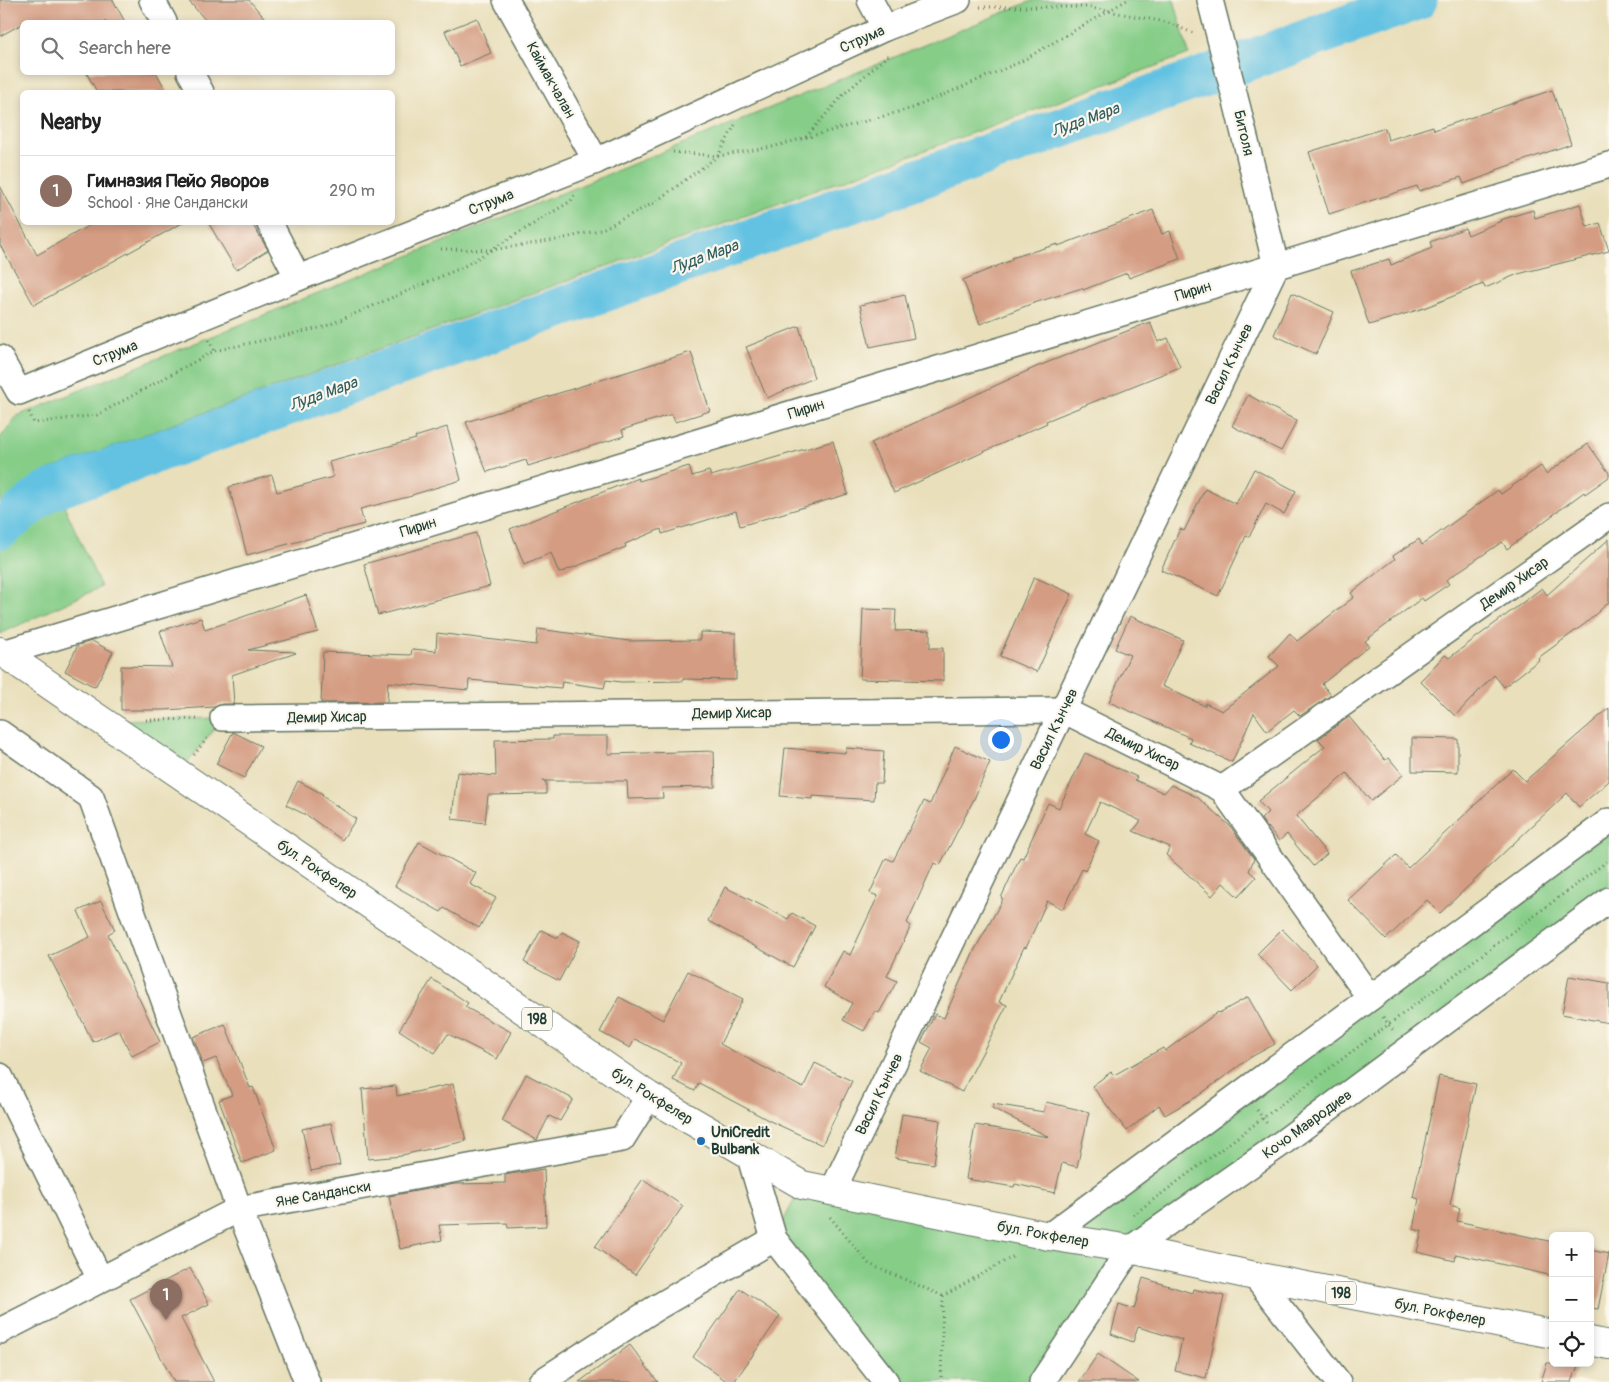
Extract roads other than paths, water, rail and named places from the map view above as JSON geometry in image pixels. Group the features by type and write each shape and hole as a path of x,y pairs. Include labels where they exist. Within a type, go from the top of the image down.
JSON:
{"main road":[{"name":"бул. Рокфелер","path":"1,653 649,1096 802,1185 829,1203 1130,1249 1255,1276 1549,1333"},
{"path":"1594,1342 1609,1345"}],"street":[{"path":"152,0 163,20"},
{"name":"Каймакчалан","path":"506,0 596,161"},
{"path":"870,0 889,39"},
{"name":"Битоля","path":"1210,0 1220,34 1276,266"},
{"name":"Струма","path":"0,358 19,392 298,278 596,161 889,39 968,3"},
{"path":"192,75 200,90"},
{"name":"Пирин","path":"1,653 1609,165"},
{"path":"271,225 298,278"},
{"name":"Васил Кънчев","path":"829,1203 1276,266"},
{"name":"Демир Хисар","path":"1222,789 1609,516"},
{"name":"Демир Хисар","path":"223,718 1063,710 1222,789 1370,998"},
{"path":"0,732 91,798 240,1209 307,1382"},
{"path":"1049,1236 1609,821"},
{"name":"Кочо Мавродиев","path":"1042,1382 1130,1249 1282,1143 1609,900"},
{"path":"0,1076 100,1279"},
{"name":"Яне Сандански","path":"0,1331 240,1209 622,1139 649,1096"},
{"path":"749,1154 774,1239 886,1382"},
{"path":"541,1382 654,1309 774,1239"},
{"path":"1255,1276 1338,1382"}],"waterway":[{"name":"Луда Мара","path":"0,529 46,492 1417,0"}],"place":[{"name":"UniCredit Bulbank","path":"701,1141"},
{"name":"Гимназия Пейо Яворов","path":"166,1320"}]}
